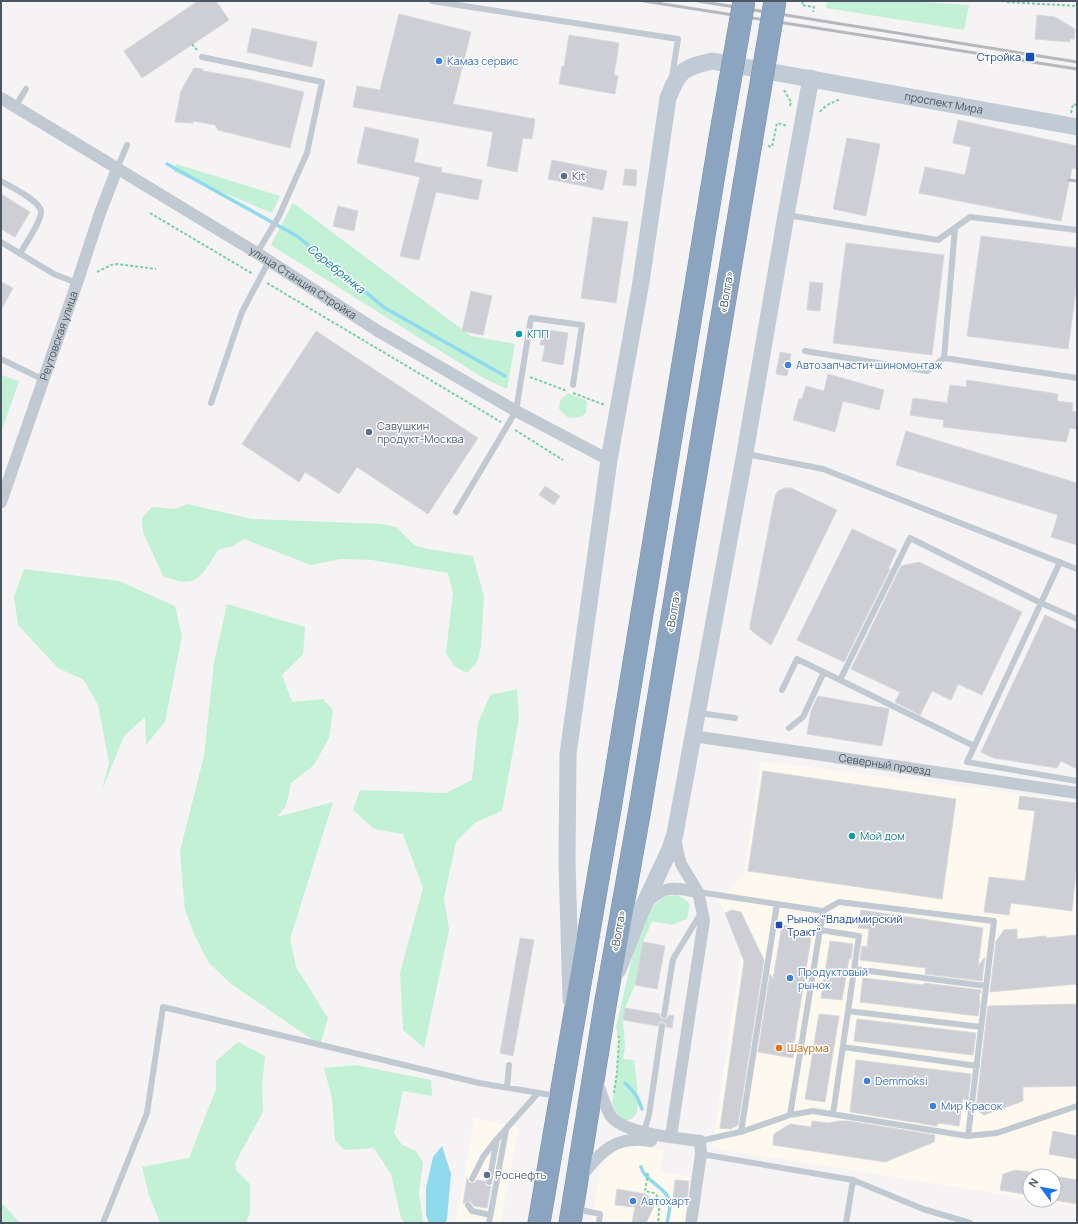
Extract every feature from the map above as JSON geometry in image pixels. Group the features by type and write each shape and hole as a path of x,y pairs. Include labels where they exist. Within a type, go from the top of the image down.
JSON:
{"highway":[{"path":"540,1223 744,1"},
{"name":"«Волга»","path":"571,1216 575,1184 638,816 758,145 775,1"}],"street":[{"name":"проспект Мира","path":"572,1034 566,862 568,754 609,460 641,282 668,98 678,76 686,69 712,61 1077,127"},
{"path":"606,1000 675,834 745,453 811,78"},
{"name":"улица Станция Стройка","path":"1,98 269,261 378,331 516,411 609,460"},
{"name":"Реутовская улица","path":"1,502 100,213 117,169"},
{"name":"Северный проезд","path":"694,736 1077,793"},
{"path":"671,1136 704,920 698,892 682,864 678,853 675,834"},
{"path":"644,907 653,896 664,889 674,888 698,892"},
{"path":"594,1073 610,1116 629,1128 671,1136 701,1148"},
{"path":"575,1184 600,1154 625,1140 637,1139 701,1148"},
{"path":"691,1223 701,1148"}],"lane":[{"path":"432,1 678,39 668,98"},
{"path":"202,57 322,82 307,153 279,216 256,253"},
{"path":"15,107 26,89"},
{"path":"117,169 127,145"},
{"path":"1,181 34,200 41,211 40,218 20,254"},
{"path":"786,215 938,240 970,217 1077,230"},
{"path":"944,358 956,228"},
{"path":"1,242 54,274 77,283"},
{"path":"211,403 242,312 269,261"},
{"path":"456,512 516,411 531,318 582,325 573,385"},
{"path":"805,351 927,371 944,358 1077,378"},
{"path":"1,359 44,380"},
{"path":"745,453 823,469 1077,569"},
{"path":"840,680 910,538 1041,603 1077,619"},
{"path":"1060,562 967,762 1077,780"},
{"path":"782,690 797,659 974,746"},
{"path":"789,728 803,717 824,672"},
{"path":"698,713 735,718"},
{"path":"698,892 823,911 839,902 994,921 968,1136"},
{"path":"741,1132 777,904"},
{"path":"790,1115 823,911"},
{"path":"664,1014 673,959 702,912"},
{"path":"820,930 859,936 833,1114"},
{"path":"854,969 986,986"},
{"path":"103,1223 148,1113 164,1007 479,1083 561,1097"},
{"path":"848,1011 981,1027"},
{"path":"644,1132 649,1115 662,1026"},
{"path":"843,1047 977,1066"},
{"path":"507,1088 509,1066"},
{"path":"472,1179 483,1157 538,1093"},
{"path":"701,1148 790,1115 813,1111 968,1136 997,1133 1077,1106"},
{"path":"489,1222 506,1130"},
{"path":"489,1182 497,1139"},
{"path":"701,1148 853,1180 923,1209 970,1223"},
{"path":"846,1223 853,1180"},
{"path":"468,1205 472,1210 485,1211 489,1222"},
{"path":"571,1216 600,1214 599,1223"}],"path":[{"path":"803,1 802,5 814,7 813,12"},
{"path":"1007,2 1077,6"},
{"path":"784,90 791,102 790,110"},
{"path":"1073,104 1077,105"},
{"path":"758,145 772,147 777,123 789,126"},
{"path":"150,213 507,425 563,460"},
{"path":"97,272 111,265 117,264 156,269"},
{"path":"648,1172 645,1191 654,1193 660,1199 658,1223"}],"shaded area":[{"path":"760,761 1077,801 1077,1207 1062,1205 1062,1168 1022,1168 1022,1198 712,1148 741,953 725,913 718,900 744,875"},
{"name":"Роснефть","path":"474,1118 519,1127 501,1223 456,1223"},
{"path":"629,1145 664,1150 660,1172 694,1177 687,1223 592,1223 599,1171 607,1159 617,1150"}],"green space":[{"path":"827,1 907,1 969,5 964,30 826,8"},
{"path":"176,164 280,196 272,213 174,172"},
{"path":"293,203 471,336 515,344 507,389 485,379 271,245"},
{"path":"2,375 19,381 1,433 1,379"},
{"path":"568,393 587,401 586,413 581,417 568,418 559,409 560,400"},
{"path":"188,504 252,519 381,524 396,527 414,545 428,549 473,556 484,597 481,647 477,662 467,673 454,666 446,653 453,593 448,573 372,560 341,559 311,565 244,539 233,546 218,550 202,574 191,581 184,582 163,576 143,532 142,518 152,507 175,509"},
{"path":"24,569 119,581 175,606 182,636 165,722 146,745 145,717 124,736 102,790 109,762 98,705 84,680 58,668 18,625 14,597"},
{"path":"227,604 305,627 303,654 282,675 292,702 323,699 333,710 329,738 314,765 291,783 286,806 277,817 333,802 290,939 296,967 328,1018 320,1045 230,983 209,963 195,936 185,910 180,851 204,756 214,663"},
{"path":"517,689 519,718 502,811 476,822 456,842 444,898 449,930 424,1048 403,1030 400,973 423,888 403,834 374,829 353,810 360,790 446,793 472,780 478,723 490,695"},
{"path":"676,895 683,898 690,904 687,919 672,925 652,921 643,942 635,985 625,1008 623,1020 625,1046 623,1059 634,1060 637,1081 638,1107 634,1117 625,1121 617,1116 612,1104 617,1072 619,1039 616,1027 637,937 649,910 663,897"},
{"path":"238,1042 265,1056 262,1085 263,1112 235,1163 236,1170 250,1184 250,1213 246,1223 160,1223 149,1195 142,1167 189,1158 216,1089 216,1061"},
{"path":"356,1065 431,1080 432,1096 403,1091 394,1133 402,1145 416,1151 423,1162 419,1193 422,1223 405,1223 401,1218 391,1174 374,1148 344,1150 335,1140 332,1098 324,1068"},
{"path":"1,1202 20,1223 1,1223"}],"water":[{"path":"442,1146 451,1174 447,1219 445,1223 429,1223 426,1215 426,1188 433,1157"}],"building":[{"path":"198,1 216,1 229,20 142,78 124,51"},
{"path":"399,14 471,32 453,104 535,119 532,139 523,138 517,172 487,166 493,132 353,107 357,86 380,90"},
{"path":"1037,15 1055,17 1075,29 1074,39 1070,39 1070,42 1035,39"},
{"path":"252,28 317,42 312,67 247,52"},
{"path":"569,35 619,43 614,75 618,76 615,94 559,84 562,66 564,67"},
{"path":"194,68 304,92 290,148 218,130 215,125 193,121 193,123 175,122 181,91"},
{"path":"958,120 1077,146 1077,169 1072,168 1061,221 919,193 925,167 965,175 971,147 953,143"},
{"path":"365,127 419,139 414,162 442,168 441,172 482,180 478,200 436,192 419,260 400,256 420,177 357,163"},
{"path":"847,138 880,144 866,216 833,209"},
{"path":"552,160 607,171 603,190 548,179"},
{"path":"625,169 637,170 636,186 623,185"},
{"path":"1,194 30,212 15,237 1,229"},
{"path":"338,206 358,211 354,231 333,226"},
{"path":"593,217 628,222 616,303 581,298"},
{"path":"981,236 1077,248 1077,282 1068,349 967,336"},
{"path":"846,243 944,255 932,355 833,343"},
{"path":"1,282 13,288 1,310"},
{"path":"810,282 823,283 820,311 807,310"},
{"path":"471,291 492,296 483,335 462,331"},
{"path":"548,330 568,333 563,365 542,361 545,345 540,345 543,331 547,332"},
{"path":"316,331 478,438 428,514 357,467 339,494 305,472 299,482 242,444"},
{"path":"780,352 791,354 787,376 776,374"},
{"path":"828,374 884,390 879,410 843,401 835,432 793,420 799,399 802,399 806,386 824,391"},
{"path":"967,380 1058,394 1057,401 1073,403 1072,411 1077,412 1077,429 1070,428 1066,442 943,427 944,420 910,415 913,398 947,403 950,385 966,387"},
{"path":"906,431 1077,483 1077,545 1051,537 1058,515 896,465"},
{"path":"545,486 560,496 554,505 539,495"},
{"path":"785,488 791,488 837,510 771,645 753,632 750,629 750,625 775,496 778,491"},
{"path":"852,529 897,550 888,569 890,569 844,662 797,640"},
{"path":"919,562 1022,612 982,695 958,684 951,700 932,691 920,715 895,702 900,692 851,669 901,566"},
{"path":"1045,615 1077,630 1077,769 1061,761 1057,768 994,758 981,752"},
{"path":"818,696 889,709 882,746 807,734 811,711"},
{"name":"Мой дом","path":"763,771 956,799 942,899 748,871"},
{"path":"1020,796 1077,803 1077,862 1072,911 1011,903 1009,915 984,912 989,877 1025,881 1035,811 1018,809"},
{"path":"732,910 741,912 764,960 738,1125 731,1129 720,1128 744,961 725,913"},
{"path":"861,910 983,928 978,966 985,957 982,981 925,974 926,968 860,960 862,946 867,947 869,929 858,928"},
{"path":"782,925 794,927 793,934 811,938 793,1058 758,1052 770,974 773,979"},
{"path":"1017,929 1017,939 1077,935 1077,984 990,992 996,941 1004,930"},
{"path":"520,938 534,940 513,1056 500,1053"},
{"path":"830,941 853,944 842,1000 821,998"},
{"path":"643,942 665,946 657,989 635,985"},
{"path":"863,978 981,990 981,993 979,993 980,1003 978,1016 860,1002"},
{"path":"1077,1004 1077,1086 1023,1087 1023,1101 984,1115 976,1109 988,1006"},
{"path":"625,1008 660,1014 660,1017 663,1019 667,1018 669,1015 674,1016 672,1028 666,1027 666,1024 663,1022 660,1022 658,1026 623,1020"},
{"path":"819,1014 839,1016 825,1102 805,1099"},
{"path":"857,1019 976,1033 973,1055 854,1041"},
{"path":"856,1060 971,1074 968,1102 963,1098 959,1126 938,1123 937,1126 850,1112"},
{"path":"812,1121 829,1123 849,1121 935,1135 934,1142 885,1162 773,1145 774,1134 790,1124 811,1127"},
{"path":"1053,1131 1077,1136 1077,1159 1049,1154"},
{"path":"1015,1170 1022,1171 1022,1194 1000,1190 1003,1174"},
{"path":"1062,1177 1077,1180 1077,1204 1062,1201"},
{"path":"467,1178 470,1183 474,1183 477,1180 485,1181 486,1186 491,1186 487,1208 474,1206 468,1201 463,1204"},
{"path":"675,1180 689,1181 687,1201 673,1200"},
{"path":"617,1189 645,1194 653,1199 654,1206 646,1223 632,1223 635,1207 615,1205"}],"waterway":[{"name":"Серебрянка","path":"167,164 297,236 385,308 505,376"},
{"name":"Серебрянка","path":"625,1083 635,1094 642,1109"},
{"name":"Серебрянка","path":"641,1167 647,1177 669,1198 670,1206 667,1223"}],"railway":[{"path":"644,1 1077,69"},
{"path":"698,1 1077,62"},
{"path":"1069,180 1077,181"}],"place":[{"name":"Стройка","path":"1030,57"},
{"name":"Камаз сервис","path":"439,61"},
{"name":"Kit","path":"564,176"},
{"name":"КПП","path":"519,334"},
{"name":"Автозапчасти+шиномонтаж","path":"788,365"},
{"name":"Савушкин продукт-Москва","path":"369,432"},
{"name":"Мой дом","path":"852,836"},
{"name":"Рынок \"Владимирский Тракт\"","path":"779,925"},
{"name":"Продуктовый рынок","path":"790,978"},
{"name":"Шаурма","path":"779,1048"},
{"name":"Demmoksi","path":"867,1081"},
{"name":"Мир Красок","path":"933,1106"},
{"name":"Роснефть","path":"487,1175"},
{"name":"Автохарт","path":"633,1201"}]}
